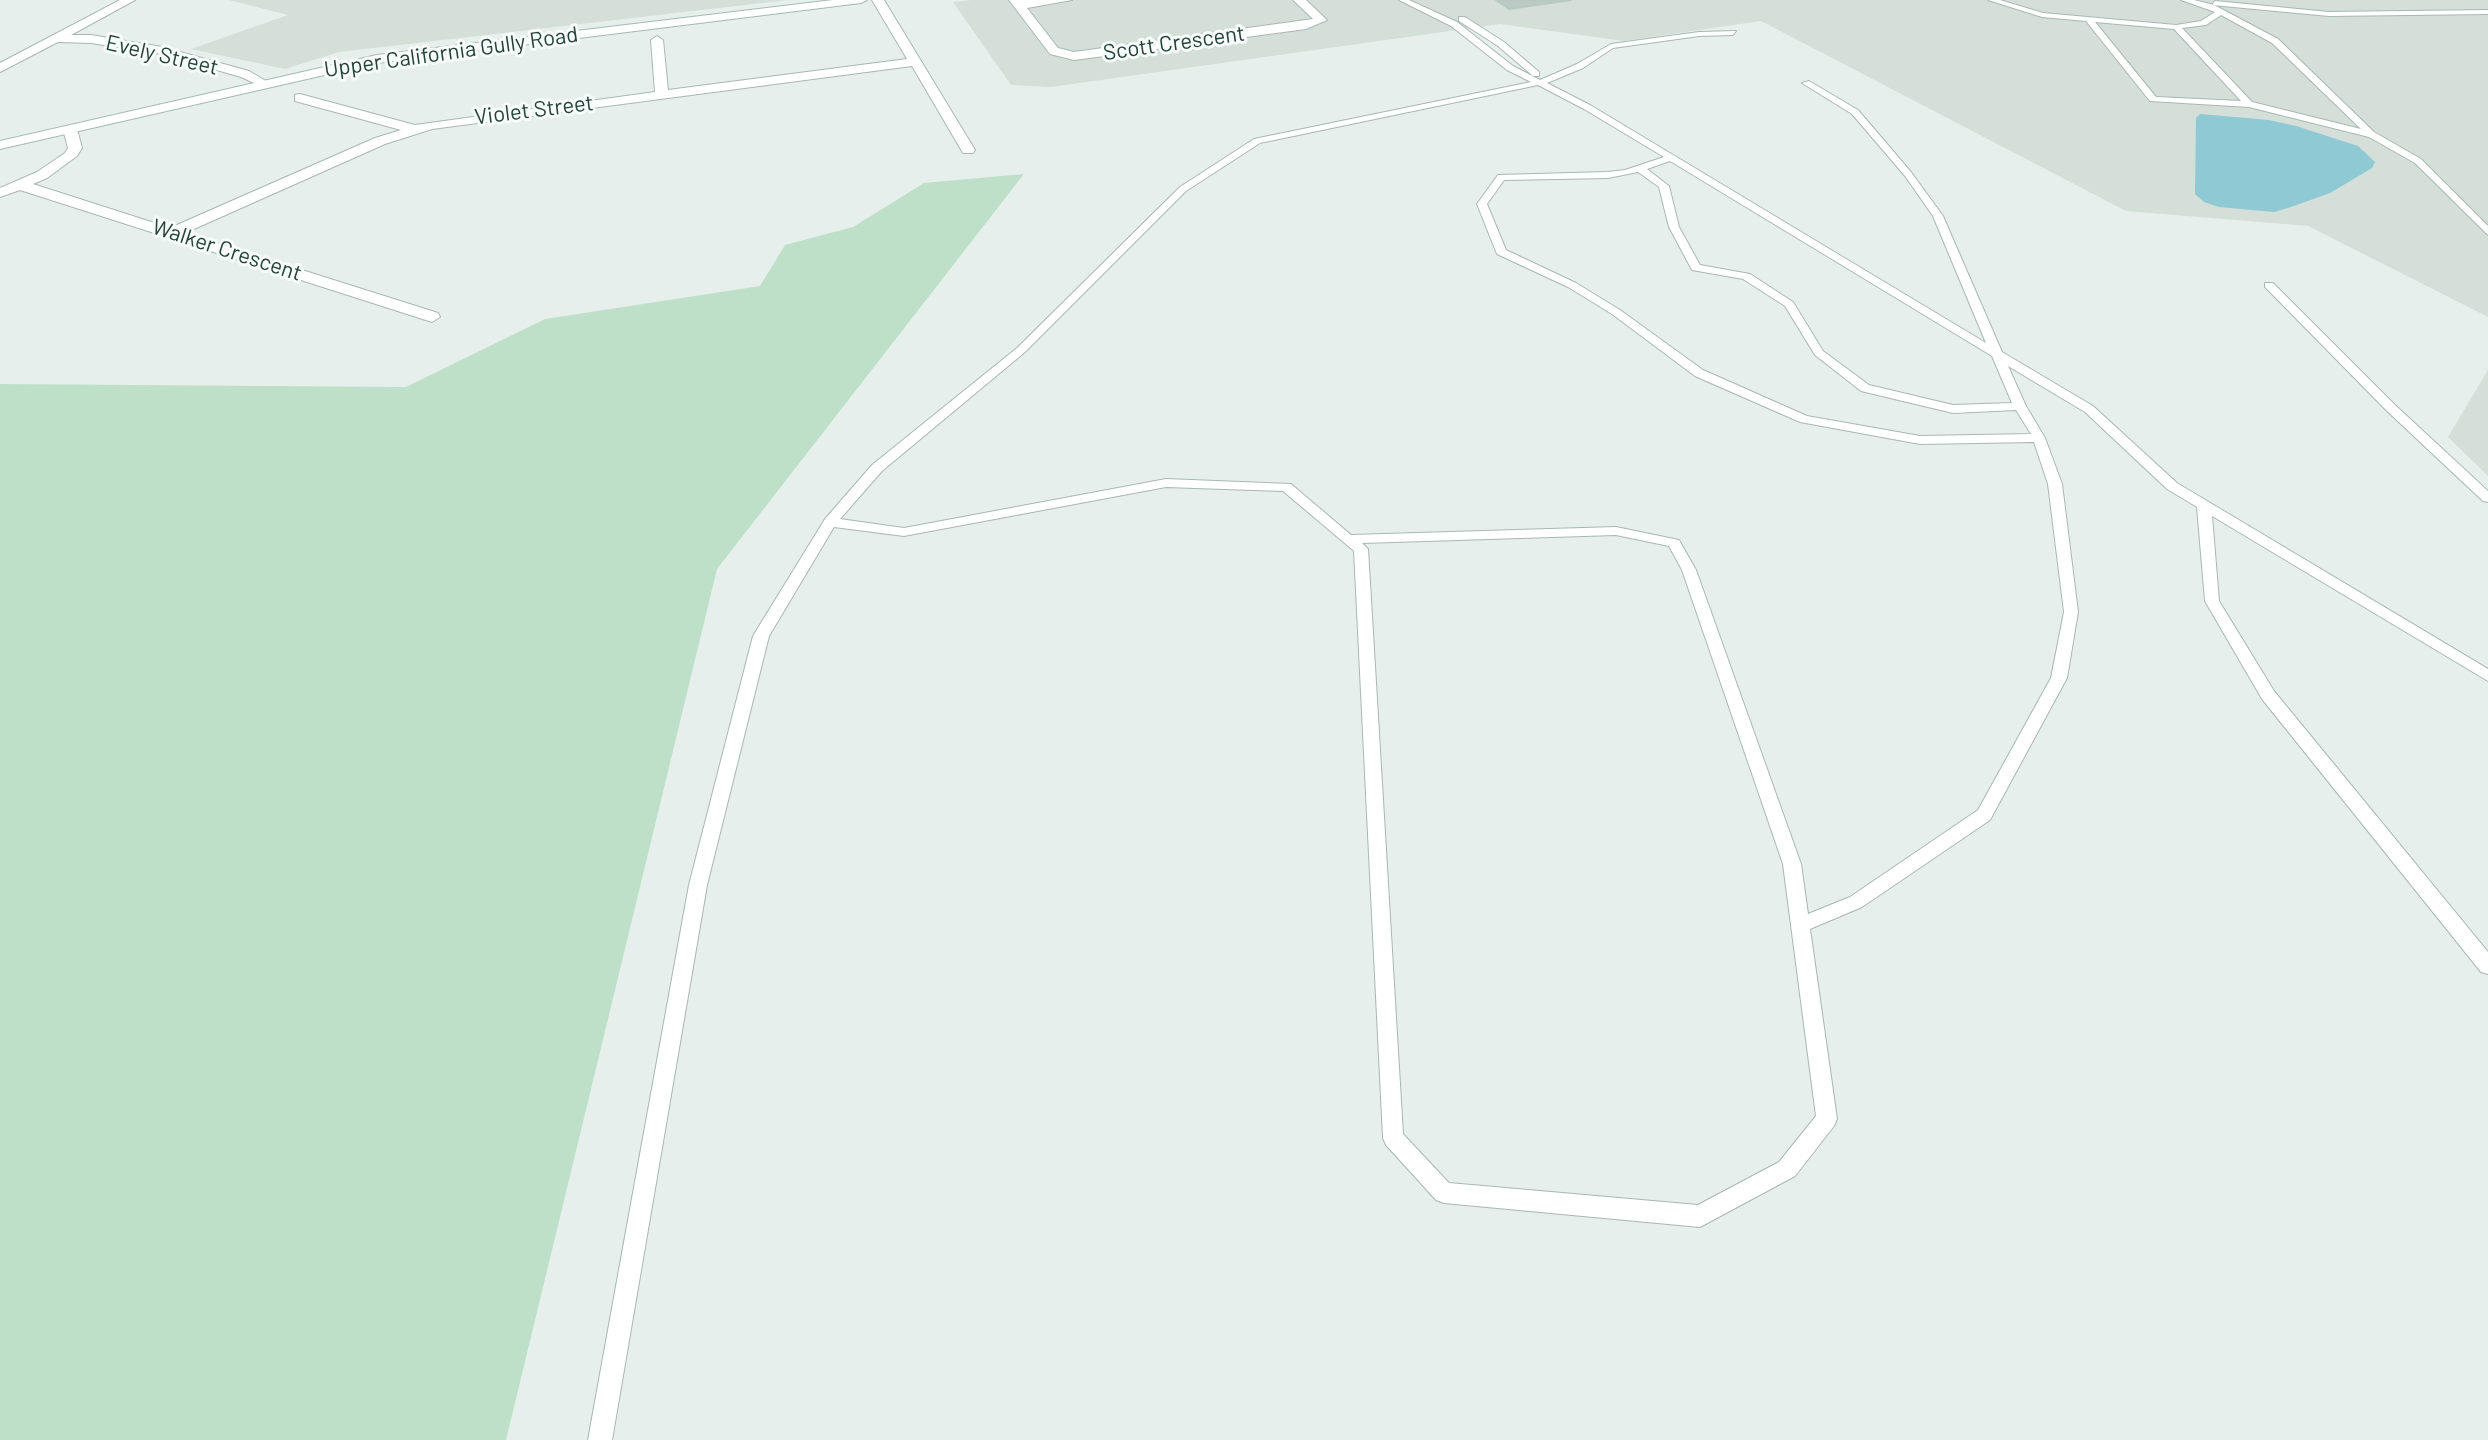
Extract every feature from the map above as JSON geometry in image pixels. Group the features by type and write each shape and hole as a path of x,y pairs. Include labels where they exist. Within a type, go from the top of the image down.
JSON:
{"street":[{"path":"0,68 129,0"},
{"name":"Upper California Gully Road","path":"0,145 402,55 815,3 861,0"},
{"path":"878,0 968,150"},
{"name":"Scott Crescent","path":"1017,3 1066,0"},
{"name":"Scott Crescent","path":"1017,3 1054,51 1074,56 1306,25 1321,20 1299,0"},
{"name":"Evely Street","path":"58,39 91,39 162,51 245,74 265,84"},
{"path":"657,40 662,95"},
{"path":"0,52 36,50"},
{"name":"Violet Street","path":"172,233 413,129 473,118 916,62"},
{"path":"300,98 413,129"},
{"path":"0,193 42,175 70,156 75,148 70,129"},
{"name":"Walker Crescent","path":"21,185 432,317"}],"lane":[{"path":"1403,0 1454,24 1510,68 1542,82 1668,159 1837,255 2089,409 2172,486 2488,676"},
{"path":"1415,0 1484,32 1532,69 1542,82"},
{"path":"1992,0 2042,15 2176,27 2203,23 2221,12"},
{"path":"2185,0 2221,12 2275,41 2371,134 2418,161 2488,232"},
{"path":"2193,0 2329,14 2488,10"},
{"path":"2462,2 2488,10"},
{"path":"2089,20 2153,99 2249,104 2371,134"},
{"path":"2176,27 2249,104"},
{"path":"600,1440 701,870 761,636 830,522 877,468 1021,350 1183,189 1257,141 1542,82 1580,66 1611,46 1699,34 1733,33"},
{"path":"1801,925 1856,902 1984,815 2059,678 2071,612 2055,484 2039,438 2020,406 1938,216 1908,174 1855,112 1806,83"},
{"path":"1668,159 1640,169 1578,177 1501,177 1482,204 1501,252 1572,285 1616,312 1699,373 1804,419 1920,440 2039,438"},
{"path":"1640,169 1664,186 1674,227 1696,268 1746,276 1789,304 1819,353 1865,388 1953,409 2020,406"},
{"path":"2269,285 2391,408 2488,498"},
{"path":"830,522 904,532 1166,483 1286,487 1348,539 1361,549 1393,1138 1444,1193 1700,1216 1787,1169 1827,1119 1792,864 1689,570 1674,543 1616,531 1348,539"},
{"path":"2204,505 2212,601 2268,695 2488,966"}],"shaded area":[{"path":"229,0 788,0 339,52 285,69 191,49 288,15"},
{"path":"2488,0 2488,317 2308,226 2126,211 1761,21 1624,41 1500,24 1051,87 1011,85 953,2"},
{"path":"2488,370 2488,476 2448,437"}],"green space":[{"path":"1024,174 717,569 506,1440 0,1440 0,384 406,387 545,319 760,286 785,245 853,227 924,183"}],"water":[{"path":"2200,114 2269,120 2296,126 2358,146 2375,162 2372,168 2330,193 2288,208 2274,212 2219,207 2204,202 2195,194 2196,118"}],"building":[{"path":"1496,0 1571,0 1509,9"}]}
